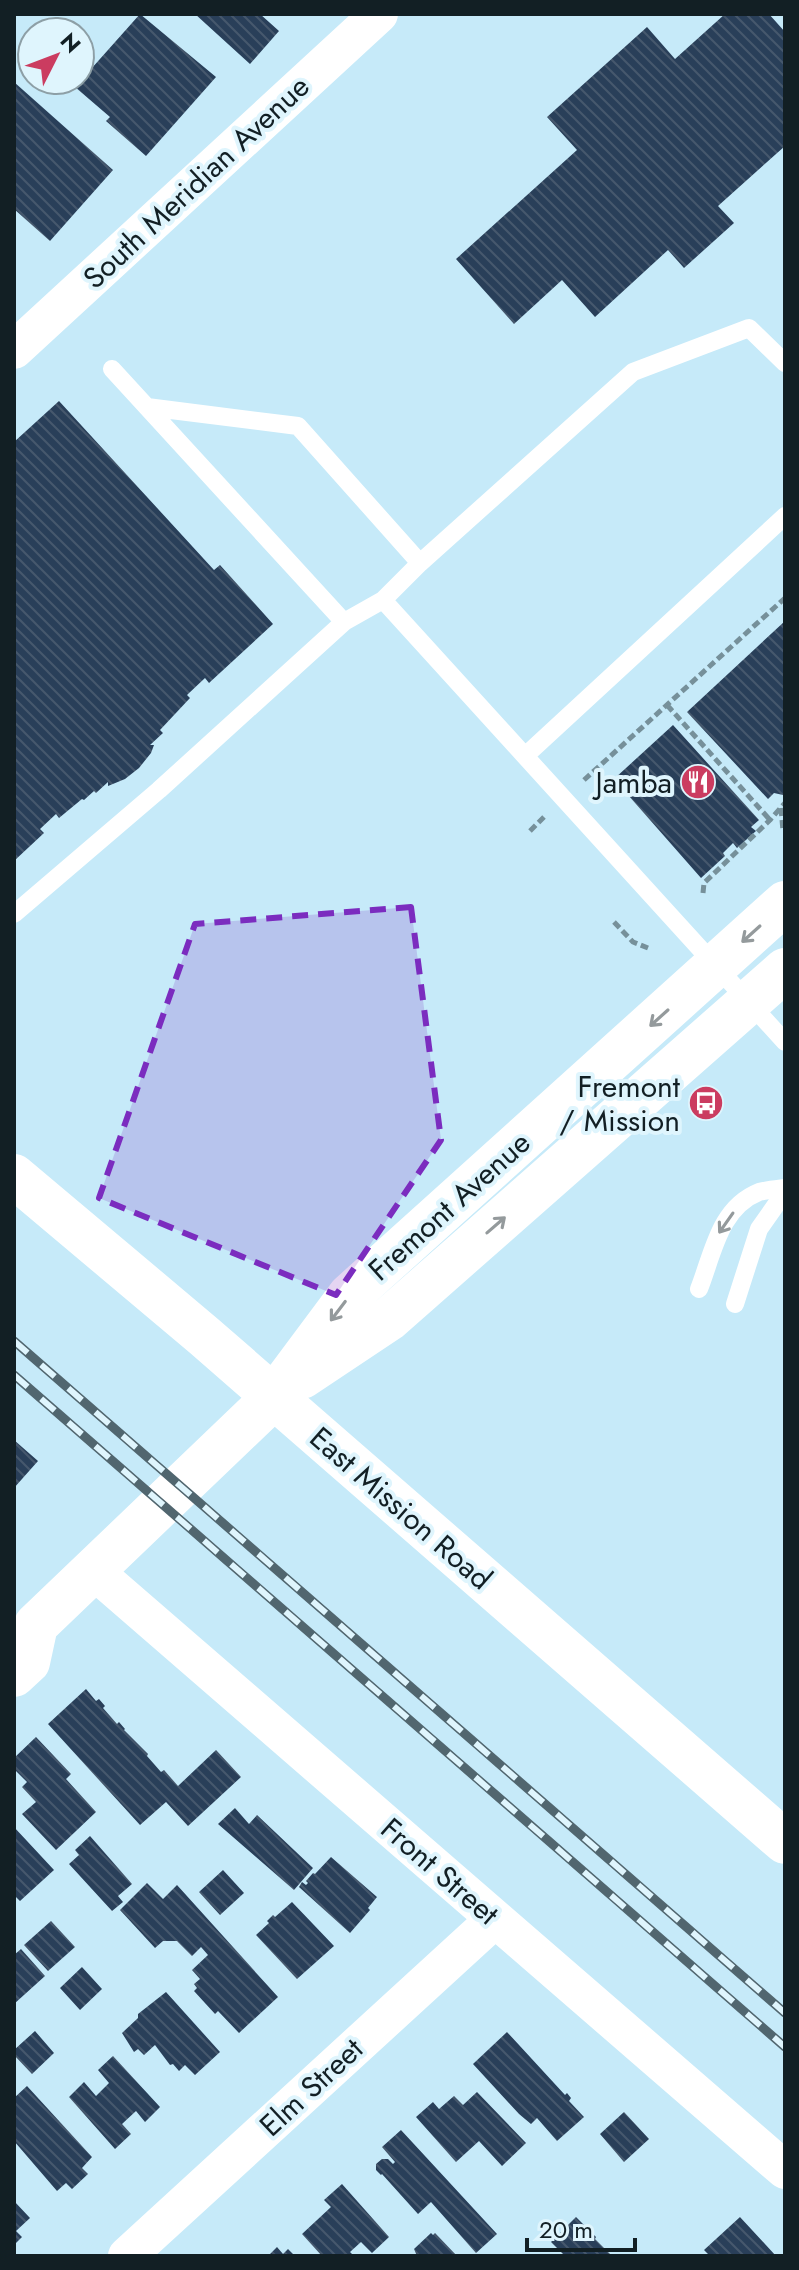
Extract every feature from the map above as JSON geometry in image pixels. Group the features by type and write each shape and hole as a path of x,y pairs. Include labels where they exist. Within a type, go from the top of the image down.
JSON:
{"main road":[{"name":"Fremont Avenue","path":"25,1626 94,1571 274,1397 350,1295 785,903"},
{"name":"Fremont Avenue","path":"274,1397 389,1319 785,970"},
{"name":"East Mission Road","path":"14,1176 274,1397 785,1842"},
{"path":"14,1675 28,1662 25,1626"}],"street":[{"name":"South Meridian Avenue","path":"14,350 379,14"},
{"name":"Front Street","path":"94,1571 785,2170"},
{"name":"Elm Street","path":"127,2256 495,1919"}],"lane":[{"path":"14,914 159,790 344,622 383,600 420,563 633,372 749,328 785,363"},
{"path":"112,369 344,622"},
{"path":"147,407 298,426 420,563"},
{"path":"525,756 785,516"},
{"path":"383,600 785,1042"},
{"path":"699,1289 717,1235 726,1219 759,1193 785,1190"},
{"path":"735,1304 759,1229 785,1190"}],"path":[{"path":"584,781 785,598"},
{"path":"667,705 770,820"},
{"path":"703,893 704,883 783,805"},
{"path":"783,805 783,831"},
{"path":"530,831 544,817"},
{"path":"614,922 633,942 648,948"}],"highlighted area":[{"path":"411,907 441,1140 336,1295 99,1198 195,924"}],"building":[{"path":"140,14 216,77 146,156 106,121 110,117 86,96 96,96 96,63"},
{"path":"195,14 260,14 279,31 250,64"},
{"path":"725,14 769,14 785,32 785,146 718,206 734,223 684,268 668,250 595,317 562,280 514,324 456,259 577,150 547,117 647,27 675,59"},
{"path":"14,82 16,96 30,96 113,170 50,241 14,209"},
{"path":"59,401 214,570 220,565 273,624 209,683 205,678 187,695 190,698 160,730 163,733 150,745 154,745 151,753 139,768 125,779 108,786 108,782 59,818 56,814 40,829 44,833 14,861 14,442"},
{"path":"785,621 785,785 783,795 774,793 768,799 687,712"},
{"path":"673,725 759,820 751,827 756,831 737,848 733,843 723,853 725,856 701,878 614,779"},
{"path":"14,1440 38,1461 14,1488"},
{"path":"86,1689 96,1701 99,1699 105,1706 103,1708 148,1754 161,1772 164,1770 178,1786 216,1750 241,1777 188,1826 166,1802 140,1825 48,1724"},
{"path":"36,1737 71,1774 66,1779 96,1812 56,1850 22,1814 36,1802 22,1787 27,1782 14,1769 14,1758"},
{"path":"235,1808 249,1824 257,1815 313,1868 294,1890 218,1824"},
{"path":"14,1827 54,1870 20,1901 14,1895"},
{"path":"90,1836 132,1884 118,1896 123,1902 112,1911 69,1864 79,1855 75,1850"},
{"path":"331,1857 377,1897 350,1933 299,1887 302,1882 306,1885 313,1873"},
{"path":"223,1870 244,1893 220,1915 199,1892"},
{"path":"147,1883 163,1899 177,1885 278,1997 239,2033 218,2011 215,2014 194,1991 197,1988 194,1984 200,1979 192,1970 208,1955 201,1947 192,1956 177,1941 163,1941 155,1948 120,1910"},
{"path":"292,1902 334,1946 297,1979 256,1935 273,1915 275,1917"},
{"path":"51,1921 75,1947 48,1971 24,1945"},
{"path":"21,1949 45,1976 14,2004 14,1955"},
{"path":"82,1967 102,1989 80,2010 60,1988"},
{"path":"166,1992 220,2052 195,2075 185,2065 179,2071 173,2064 170,2065 155,2045 144,2055 138,2049 134,2052 122,2033 138,2018 138,2014"},
{"path":"35,2031 54,2053 32,2074 14,2055 14,2050"},
{"path":"507,2032 565,2095 567,2093 571,2098 569,2101 584,2117 557,2141 537,2118 531,2124 519,2114 473,2064"},
{"path":"113,2056 160,2107 145,2122 136,2111 122,2124 131,2134 115,2149 69,2097 84,2082 96,2096 109,2083 98,2070"},
{"path":"27,2086 92,2157 82,2168 88,2174 72,2189 66,2183 57,2191 14,2141 14,2098"},
{"path":"477,2092 526,2143 502,2166 479,2141 456,2162 416,2117 433,2102 439,2109 454,2096 463,2105"},
{"path":"624,2112 649,2139 624,2162 600,2134"},
{"path":"401,2130 497,2234 476,2253 431,2202 418,2214 376,2170 376,2164 382,2159 395,2162 382,2147"},
{"path":"342,2184 389,2237 372,2253 361,2242 350,2252 354,2256 322,2256 302,2234 331,2207 324,2200"},
{"path":"14,2201 30,2218 16,2231 22,2237 14,2245"},
{"path":"576,2217 612,2256 565,2256 551,2242"},
{"path":"740,2217 776,2256 710,2256 704,2250"},
{"path":"431,2233 435,2233 457,2256 417,2256 414,2249"},
{"path":"277,2247 283,2254 288,2249 295,2256 268,2256"}],"railway":[{"path":"14,1341 785,2013"},
{"path":"14,1375 785,2047"}],"place":[{"name":"Jamba","path":"698,782"},
{"name":"Fremont / Mission","path":"706,1103"}]}
